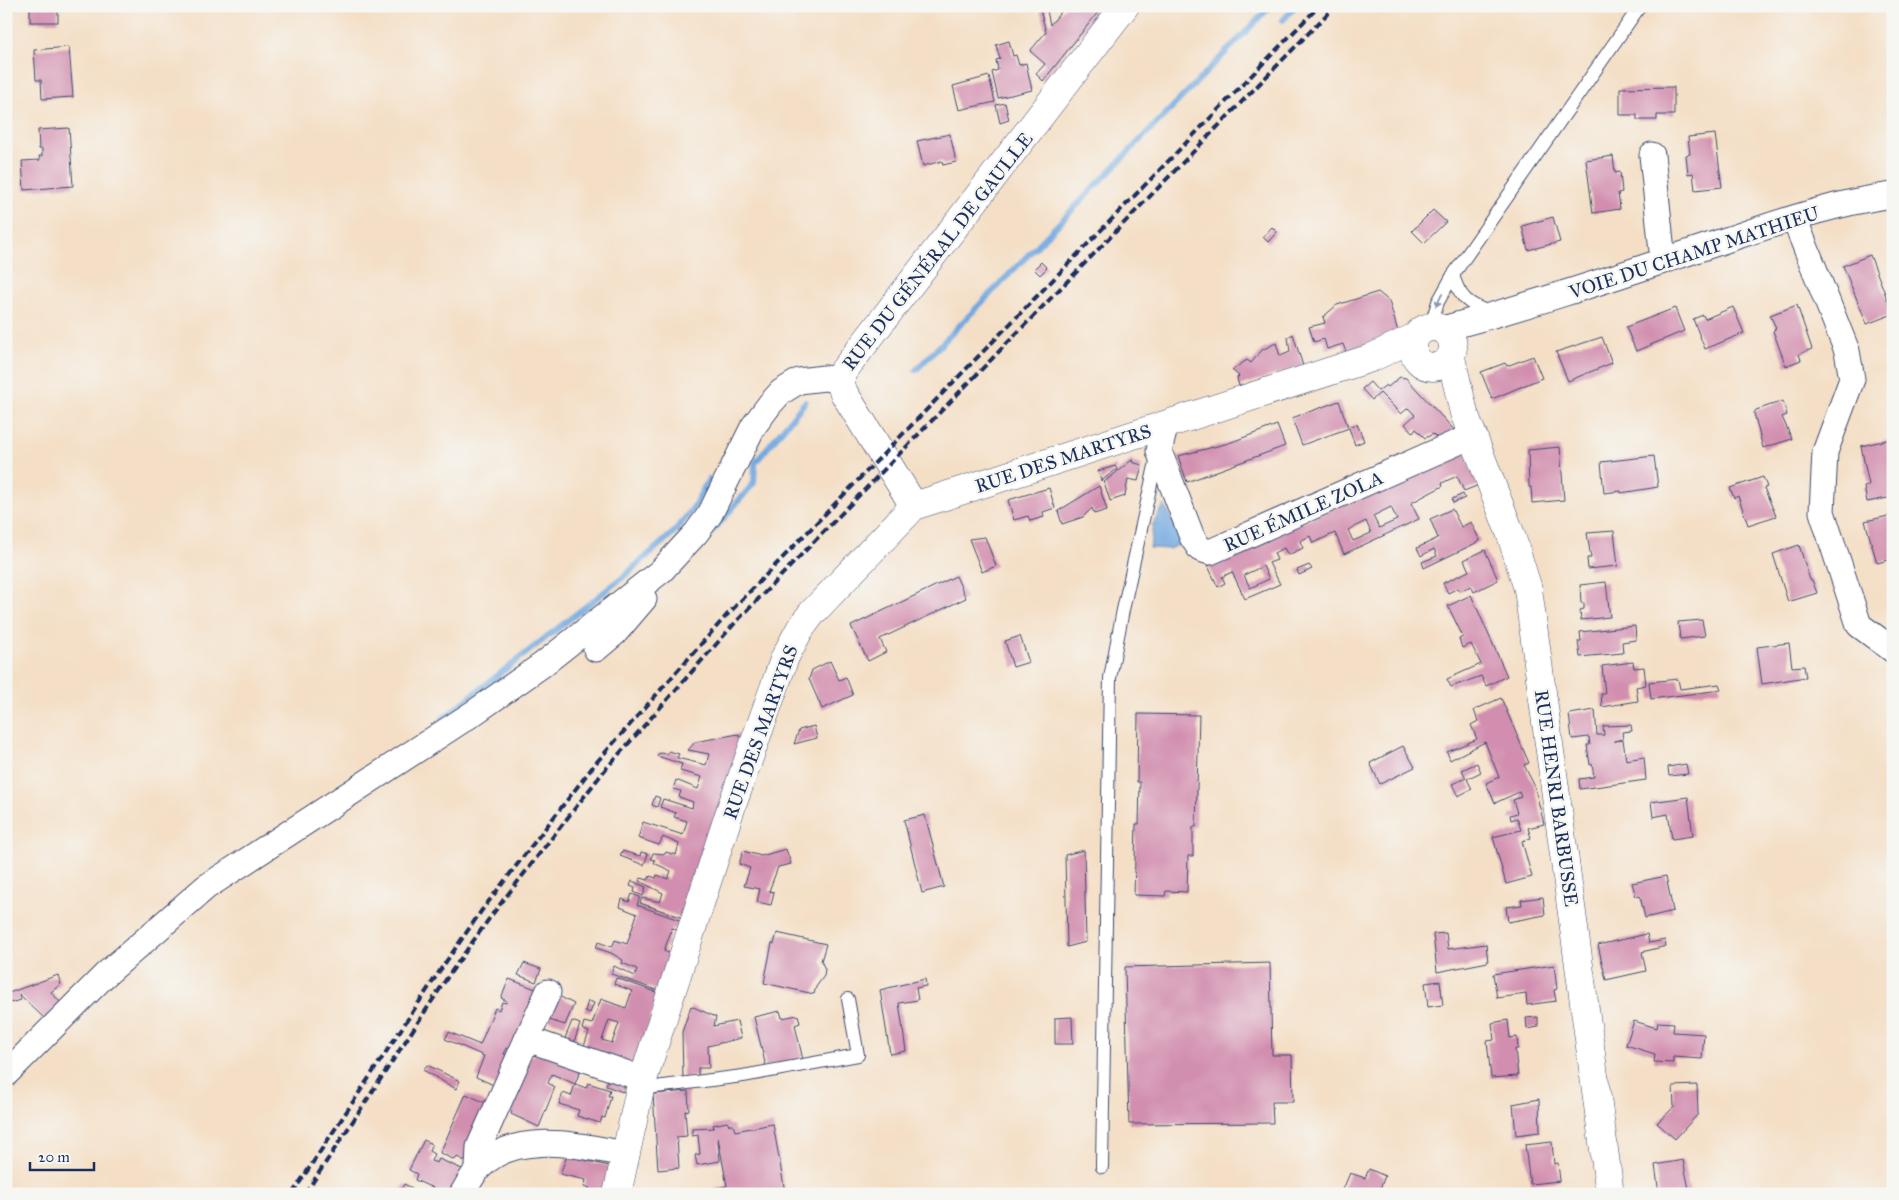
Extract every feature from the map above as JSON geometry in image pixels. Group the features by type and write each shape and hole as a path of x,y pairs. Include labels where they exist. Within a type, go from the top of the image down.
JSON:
{"street":[{"name":"RUE DU GÉNÉRAL DE GAULLE","path":"914,506 844,393 841,380 843,370 1126,6"},
{"path":"1652,156 1663,261"},
{"name":"VOIE DU CHAMP MATHIEU","path":"1433,346 1496,315 1794,218 1866,198 1893,195"},
{"path":"1794,218 1847,351 1852,379 1825,452 1822,512 1859,625 1893,650"},
{"path":"1159,451 1166,424 1371,358 1433,346"},
{"name":"RUE HENRI BARBUSSE","path":"1433,346 1446,387 1469,424 1528,589 1610,1194"},
{"path":"6,1074 105,975 206,887 360,789 542,665 618,606 673,558 696,533 710,514 753,427 781,392 799,381 824,378 841,380"},
{"name":"RUE DES MARTYRS","path":"618,1194 642,1084 730,811 790,646 812,613 914,506 1166,424"},
{"name":"RUE ÉMILE ZOLA","path":"1159,451 1192,537 1200,549 1210,552 1469,424"},
{"path":"596,649 615,633 632,614 656,585 673,558"},
{"path":"478,1168 479,1147 548,992"},
{"path":"527,1039 642,1084"},
{"path":"462,1194 478,1168 498,1154 520,1146 544,1143 626,1154"}],"lane":[{"path":"1433,346 1438,302 1453,275 1640,6"},
{"path":"1453,275 1457,290 1470,305 1496,315"},
{"path":"1102,1167 1110,678 1123,610 1159,451"},
{"path":"642,1084 743,1076 858,1055 848,999"}],"water":[{"path":"1164,505 1182,537 1181,544 1169,549 1150,548 1153,524"}],"building":[{"path":"30,6 58,6 58,22 30,22"},
{"path":"1039,6 1046,6 1050,25 1066,6 1103,6 1043,81 1036,74 1045,64 1030,51 1046,32"},
{"path":"1009,41 1013,56 1016,55 1019,65 1026,63 1032,90 998,98 992,72 998,70 996,60 1000,59 996,45"},
{"path":"69,47 73,97 42,99 41,80 36,80 34,50"},
{"path":"989,76 995,102 959,110 953,86"},
{"path":"1674,87 1674,115 1657,115 1657,120 1637,120 1637,115 1620,115 1620,88"},
{"path":"1005,103 1009,120 1000,123 996,105"},
{"path":"69,128 73,186 24,190 22,161 40,160 39,156 42,156 42,149 39,149 38,130"},
{"path":"950,134 956,162 943,165 942,161 923,166 917,141"},
{"path":"1715,134 1722,187 1695,190 1693,173 1688,174 1686,155 1690,154 1688,137"},
{"path":"1613,156 1615,173 1620,172 1622,192 1618,193 1620,209 1593,213 1586,160"},
{"path":"1433,210 1446,222 1424,243 1412,231"},
{"path":"1553,217 1560,242 1528,250 1522,226"},
{"path":"1272,227 1277,232 1268,242 1263,237"},
{"path":"1870,255 1893,314 1867,324 1843,266"},
{"path":"1041,262 1047,268 1040,275 1034,269"},
{"path":"1378,292 1389,301 1399,335 1346,352 1343,344 1327,349 1324,339 1314,342 1309,327 1325,323 1323,317 1337,305"},
{"path":"1797,305 1812,349 1799,354 1801,360 1786,366 1773,331 1776,328 1770,315"},
{"path":"1733,307 1744,333 1705,349 1693,319 1703,315 1705,319"},
{"path":"1675,308 1684,331 1636,351 1626,327"},
{"path":"1293,334 1303,366 1239,386 1237,378 1239,376 1232,370 1247,360 1251,363 1262,350 1276,343 1280,356 1290,352 1288,337"},
{"path":"1602,337 1612,363 1568,381 1556,352"},
{"path":"1533,356 1542,378 1492,399 1481,372 1505,363 1507,366"},
{"path":"1400,377 1406,378 1457,433 1440,441 1433,434 1425,438 1416,429 1413,433 1405,424 1415,415 1408,408 1401,414 1380,393 1372,400 1362,389 1370,382 1378,391 1386,385 1388,387"},
{"path":"1339,401 1348,427 1357,424 1364,441 1355,445 1349,428 1302,445 1292,418"},
{"path":"1783,401 1787,415 1782,417 1792,439 1763,448 1754,413 1756,410"},
{"path":"1277,425 1285,446 1187,482 1178,456 1229,443"},
{"path":"1891,439 1893,497 1867,502 1864,487 1869,485 1861,446"},
{"path":"1465,446 1471,460 1468,462 1479,485 1464,491 1457,476 1442,483 1443,486 1411,503 1419,519 1344,554 1335,533 1313,543 1310,536 1300,541 1303,548 1288,555 1284,548 1274,553 1277,560 1269,563 1280,584 1245,599 1232,572 1222,577 1225,583 1218,587 1208,566","holes":["1391,507 1397,520 1379,528 1373,516","1366,521 1371,533 1353,541 1348,530","1263,566 1269,579 1250,588 1244,575"]},
{"path":"1560,447 1564,500 1532,503 1531,487 1529,487 1528,450"},
{"path":"1654,456 1658,487 1621,493 1621,491 1604,493 1601,462"},
{"path":"1133,459 1132,462 1142,465 1138,481 1128,479 1125,496 1110,501 1104,482"},
{"path":"1115,466 1117,469 1101,481 1098,471"},
{"path":"1763,477 1767,487 1764,488 1776,516 1748,525 1738,496 1734,498 1730,488"},
{"path":"1099,486 1107,510 1094,514 1092,508 1083,517 1062,524 1058,511"},
{"path":"1049,488 1055,508 1043,512 1044,517 1030,521 1028,516 1014,520 1008,500"},
{"path":"1463,494 1465,498 1453,503 1452,499"},
{"path":"1452,509 1461,527 1471,522 1480,541 1424,568 1422,562 1437,556 1434,549 1421,556 1417,548 1438,538 1430,519"},
{"path":"1893,515 1893,559 1877,563 1865,521"},
{"path":"1614,531 1618,566 1588,569 1587,558 1591,558 1587,533"},
{"path":"985,537 996,566 982,572 969,539"},
{"path":"1799,545 1810,580 1812,580 1817,593 1788,602 1773,554"},
{"path":"1485,550 1498,580 1474,592 1471,586 1460,591 1458,588 1448,593 1443,583 1469,571 1464,560"},
{"path":"1309,565 1312,569 1299,575 1297,570"},
{"path":"956,576 966,598 880,639 886,652 868,661 851,626"},
{"path":"1606,582 1610,617 1581,620 1580,610 1584,609 1584,603 1581,603 1580,585"},
{"path":"1471,595 1507,676 1486,686 1481,676 1451,687 1447,679 1481,664 1471,644 1462,648 1459,639 1463,637 1448,606"},
{"path":"1702,620 1705,636 1680,639 1678,622"},
{"path":"1635,626 1636,640 1622,642 1623,653 1580,657 1578,641 1581,641 1580,632"},
{"path":"1020,636 1029,662 1013,667 1005,641"},
{"path":"1789,643 1792,667 1804,666 1806,677 1762,684 1757,647"},
{"path":"830,661 839,680 846,677 853,695 822,709 809,679 812,670"},
{"path":"1633,662 1634,668 1644,667 1646,685 1636,687 1638,701 1602,707 1601,694 1605,694 1602,666"},
{"path":"1678,679 1680,689 1719,684 1721,690 1651,699 1649,682"},
{"path":"1501,698 1529,763 1524,765 1534,785 1544,824 1528,828 1531,838 1522,841 1532,877 1506,884 1493,837 1521,830 1517,818 1511,820 1510,815 1517,813 1513,800 1521,797 1519,792 1495,803 1486,783 1499,777 1485,742 1450,760 1447,752 1477,739 1471,725 1478,721 1474,710"},
{"path":"1595,710 1597,735 1604,735 1603,726 1631,725 1632,731 1622,732 1623,739 1614,741 1623,740 1626,760 1644,757 1646,780 1580,789 1579,779 1594,777 1587,745 1590,745 1589,737 1572,739 1569,714"},
{"path":"1138,714 1199,715 1196,827 1193,827 1193,856 1188,856 1187,892 1166,891 1165,896 1134,895 1136,824 1139,824 1140,782 1137,782"},
{"path":"814,726 817,738 794,744 799,730"},
{"path":"738,734 743,740 683,918 640,903 642,898 660,902 663,893 639,881 641,878 648,880 650,876 656,878 657,875 668,879 671,871 654,863 655,860 651,859 653,853 665,854 666,852 676,855 679,844 663,837 659,845 638,838 643,822 683,835 687,821 674,817 676,813 660,807 663,799 692,808 693,802 679,797 681,791 673,789 676,780 698,789 702,777 680,771 682,764 657,756 659,753 667,754 669,751 679,754 677,758 706,765 709,754 688,750 695,742"},
{"path":"1403,746 1415,767 1380,784 1370,763"},
{"path":"1477,763 1481,772 1467,779 1472,789 1458,796 1452,784 1466,778 1462,770"},
{"path":"1686,764 1688,774 1669,776 1668,767"},
{"path":"655,796 660,798 657,807 652,805"},
{"path":"1688,797 1693,836 1672,839 1668,814 1653,817 1651,802"},
{"path":"925,815 944,887 922,893 904,820"},
{"path":"786,849 791,864 778,867 769,891 774,892 771,905 757,902 760,889 744,886 750,868 739,864 743,851 761,856"},
{"path":"1084,850 1086,942 1067,947 1065,855"},
{"path":"622,851 640,856 641,852 648,854 644,865 620,856"},
{"path":"1666,876 1673,911 1645,918 1640,896 1636,897 1632,883"},
{"path":"632,881 646,887 643,896 634,892 635,888 630,886"},
{"path":"632,894 640,897 637,905 682,921 679,931 672,928 664,951 671,954 659,991 611,974 614,966 635,976 637,969 622,963 623,960 611,953 596,948 598,942 612,947 615,940 627,944 637,914 620,907 622,899 629,902"},
{"path":"1543,897 1545,915 1508,922 1506,907 1522,905 1521,900"},
{"path":"777,933 826,944 821,961 825,969 824,976 816,987 814,994 764,983 772,943 774,944"},
{"path":"1446,933 1448,949 1486,944 1488,962 1437,972 1433,934"},
{"path":"1647,934 1649,943 1665,940 1666,946 1642,952 1646,971 1606,980 1598,945"},
{"path":"524,963 541,969 536,982 518,975"},
{"path":"1270,963 1272,1055 1292,1055 1293,1102 1272,1102 1273,1123 1129,1124 1125,967"},
{"path":"1554,965 1557,989 1554,990 1556,1001 1527,1005 1526,994 1497,998 1493,974"},
{"path":"58,975 61,984 51,992 61,1003 45,1019 19,994 21,1000 6,1004 6,994"},
{"path":"616,978 659,993 634,1066 583,1049 589,1032 582,1029 584,1022 592,1024 601,999 626,1008 632,991 614,984","holes":["609,1020 619,1023 612,1043 602,1040"]},
{"path":"509,979 541,991 513,1050 507,1048 504,1054 511,1058 498,1087 476,1077 484,1056 445,1039 449,1032 480,1045 495,1008 499,1010 502,1002 506,1003 507,1001 501,998"},
{"path":"925,979 926,986 916,988 918,1000 899,1003 906,1051 890,1054 880,990"},
{"path":"1440,981 1443,1005 1428,1007 1425,983"},
{"path":"557,995 574,1004 565,1025 546,1019"},
{"path":"588,1001 594,1003 590,1013 585,1011"},
{"path":"691,1006 716,1017 714,1026 737,1021 741,1038 708,1046 709,1068 698,1068 698,1076 683,1078 682,1032"},
{"path":"780,1011 782,1018 798,1015 800,1023 795,1025 803,1060 766,1067 754,1017"},
{"path":"1072,1017 1073,1044 1055,1044 1055,1018"},
{"path":"1538,1017 1538,1027 1527,1029 1526,1018"},
{"path":"1508,1020 1510,1038 1517,1037 1518,1049 1515,1049 1518,1076 1491,1078 1487,1041 1494,1040 1492,1023"},
{"path":"572,1021 580,1024 573,1046 563,1043"},
{"path":"1634,1021 1657,1028 1658,1022 1674,1023 1673,1032 1704,1034 1702,1059 1673,1057 1673,1063 1654,1062 1655,1054 1626,1045"},
{"path":"540,1052 582,1066 575,1084 552,1074 548,1083 555,1087 539,1127 511,1114 512,1112 506,1109 530,1057"},
{"path":"427,1065 460,1081 456,1089 423,1070"},
{"path":"609,1075 625,1085 623,1092 606,1086"},
{"path":"588,1083 610,1090 608,1096 611,1096 605,1118 602,1117 600,1123 577,1116 579,1110 559,1104 563,1093 571,1096 575,1084 586,1088"},
{"path":"1697,1085 1698,1114 1675,1139 1657,1123 1674,1107 1673,1086"},
{"path":"688,1091 689,1110 685,1111 687,1136 677,1137 679,1168 658,1170 653,1094"},
{"path":"466,1094 490,1105 465,1161 457,1157 455,1160 440,1153"},
{"path":"1539,1099 1540,1132 1516,1135 1513,1104"},
{"path":"727,1122 729,1125 733,1125 735,1131 773,1124 785,1192 791,1190 792,1194 686,1194 727,1186 718,1138 720,1161 697,1165 695,1155 700,1154 698,1135 692,1136 692,1129 714,1128 713,1125"},
{"path":"424,1140 432,1144 429,1151 434,1154 431,1161 437,1163 439,1159 462,1169 451,1194 431,1192 433,1188 415,1180 417,1174 409,1170"},
{"path":"1552,1142 1554,1164 1558,1163 1560,1181 1530,1184 1525,1145"},
{"path":"567,1156 613,1167 607,1194 589,1194 590,1188 584,1187 586,1180 560,1174"},
{"path":"1683,1160 1690,1194 1659,1194 1655,1165"},
{"path":"1369,1169 1385,1176 1378,1194 1341,1194 1350,1173 1365,1178"},
{"path":"404,1184 412,1188 410,1192 415,1194 399,1194"}],"waterway":[{"path":"916,370 1271,6"},
{"path":"1283,20 1296,6"},
{"path":"711,533 754,483 755,463 805,402"},
{"path":"442,719 622,578 674,532 693,508 709,479"}],"railway":[{"path":"292,1194 482,910 595,764 726,616 1319,6"},
{"path":"305,1194 449,975 491,916 604,771 735,623 1335,6"}]}
